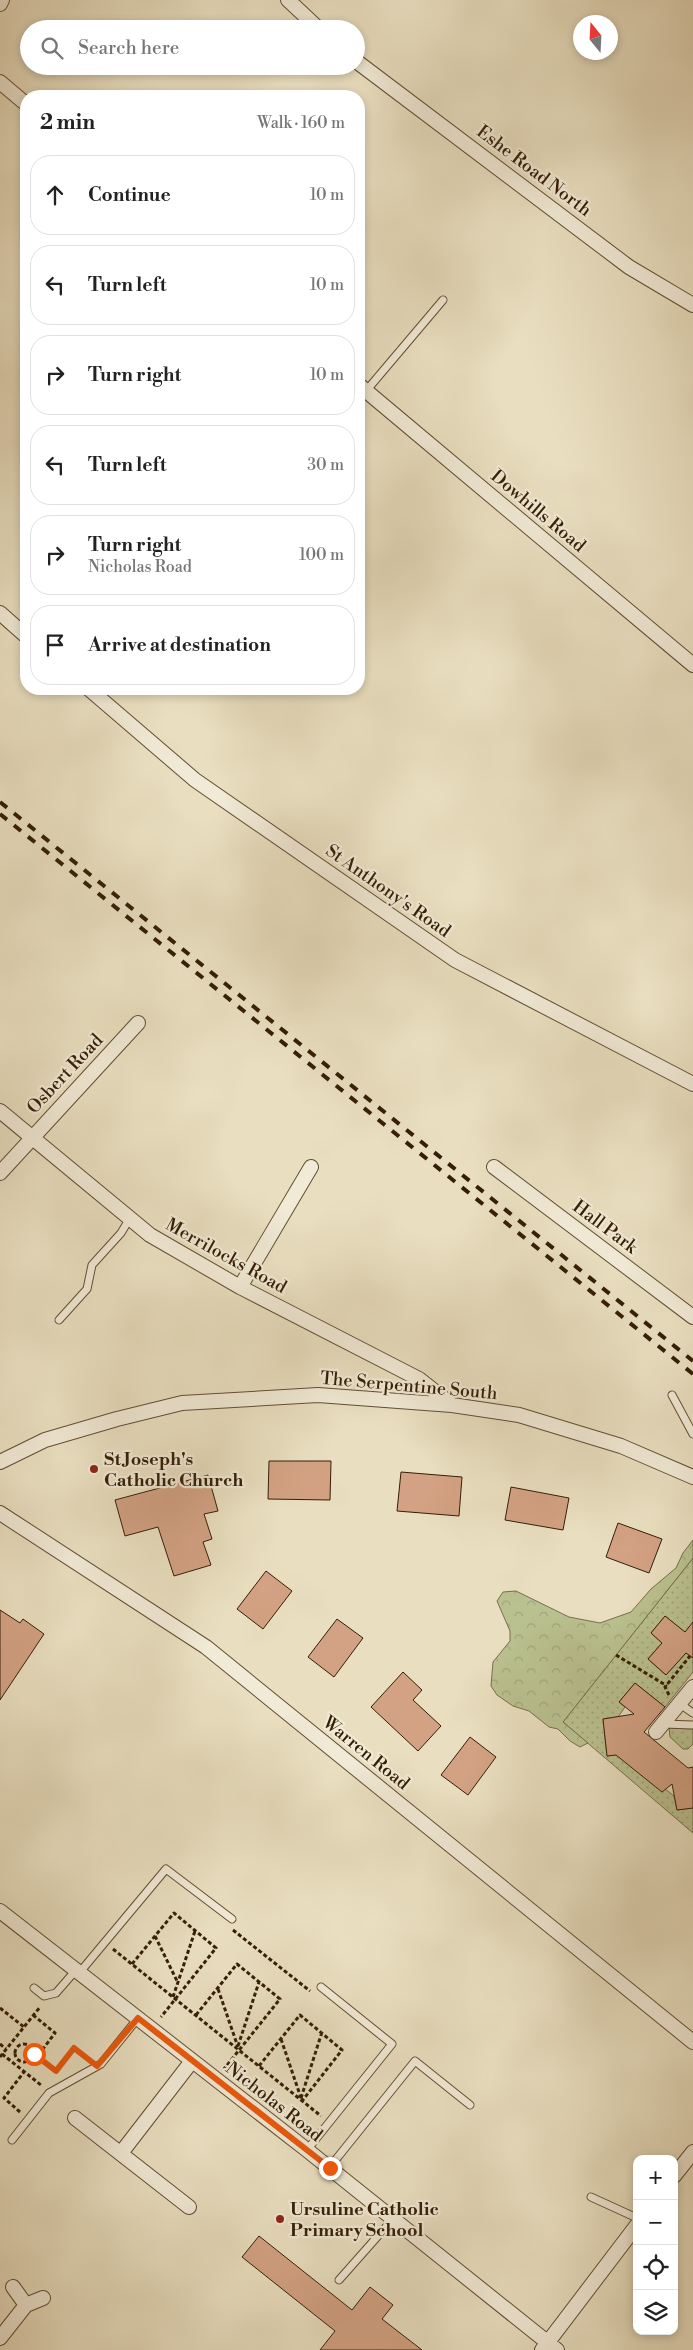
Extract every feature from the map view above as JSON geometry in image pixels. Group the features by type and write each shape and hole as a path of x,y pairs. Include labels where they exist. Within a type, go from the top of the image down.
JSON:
{"street":[{"path":"0,4 2,0"},
{"path":"288,0 309,20"},
{"name":"Eshe Road North","path":"365,68 629,266 693,305"},
{"path":"0,82 20,99"},
{"name":"Dowhills Road","path":"365,391 693,665"},
{"path":"0,613 20,631"},
{"name":"St Anthony's Road","path":"96,695 195,780 454,960 693,1084"},
{"name":"Osbert Road","path":"0,1172 138,1023"},
{"name":"Merrilocks Road","path":"0,1111 150,1235 240,1287 419,1379 452,1405"},
{"path":"240,1287 311,1167"},
{"name":"Hall Park","path":"494,1167 693,1317"},
{"name":"The Serpentine South","path":"0,1462 45,1440 117,1419 182,1404 318,1395 452,1405 519,1415 621,1446 692,1475"},
{"name":"Warren Road","path":"0,1513 206,1648 693,2042"},
{"path":"660,1728 693,1687"},
{"name":"Nicholas Road","path":"0,1912 330,2168 549,2348"},
{"path":"121,2153 192,2061"},
{"path":"75,2118 190,2207"},
{"path":"678,2171 693,2152"},
{"path":"549,2348 633,2231"},
{"path":"13,2287 26,2305"},
{"path":"0,2338 26,2305 43,2298"}],"lane":[{"path":"365,385 443,300"},
{"path":"59,1320 87,1289 92,1265 121,1233 130,1218"},
{"path":"672,1396 693,1434"},
{"path":"678,1706 693,1712"},
{"path":"660,1728 693,1725"},
{"path":"34,1988 44,1996 56,1994 105,1942 166,1869 232,1918"},
{"path":"307,2150 392,2044 321,1988"},
{"path":"12,2140 50,2092 97,2066 138,2018"},
{"path":"330,2168 415,2061 470,2104"},
{"path":"591,2197 633,2216"},
{"path":"339,2280 393,2219"}],"path":[{"path":"616,1655 667,1686"},
{"path":"678,1706 665,1687 690,1656"},
{"path":"132,1964 174,1913 216,1948 151,2029"},
{"path":"232,1918 227,1925 315,1995 321,1988"},
{"path":"174,1998 195,1930"},
{"path":"155,1936 178,1983"},
{"path":"105,1942 329,2122"},
{"path":"196,2015 237,1964 280,1999 238,2048 216,2080"},
{"path":"238,2048 258,1982"},
{"path":"218,1988 238,2048"},
{"path":"50,1995 1,2056 16,2065 50,2092"},
{"path":"0,2008 24,2027"},
{"path":"33,2015 55,2033 36,2055 30,2061 24,2063 19,2060 15,2052 17,2046 23,2043 27,2044 36,2055 56,2071 74,2048 97,2066"},
{"path":"259,2066 300,2015 322,2032 342,2050 302,2100"},
{"path":"302,2100 322,2032"},
{"path":"281,2038 302,2100"},
{"path":"12,2042 17,2046"},
{"path":"0,2044 6,2049"},
{"path":"16,2065 19,2060"},
{"path":"24,2072 4,2098 29,2119"}],"green space":[{"path":"693,1540 693,1558 563,1722 588,1743 580,1747 570,1741 558,1729 549,1727 529,1711 513,1706 497,1695 491,1686 493,1662 510,1641 510,1631 497,1601 503,1592 516,1591 569,1617 600,1623 631,1612 651,1589 676,1568 683,1553"},
{"path":"693,1558 693,1622 687,1634 665,1616 651,1633 662,1643 648,1659 666,1675 686,1653 693,1658 693,1672 665,1707 635,1683 619,1702 625,1707 618,1717 603,1719 607,1756 621,1754 674,1796 677,1810 693,1808 693,1833 563,1722"},
{"path":"669,1728 693,1729 693,1744 688,1749 683,1749 670,1737"}],"building":[{"path":"269,1461 331,1461 330,1500 268,1499"},
{"path":"401,1472 462,1477 459,1516 397,1511"},
{"path":"208,1475 218,1511 204,1514 212,1539 203,1542 211,1565 174,1576 158,1527 125,1536 115,1500"},
{"path":"511,1487 569,1498 563,1530 505,1520"},
{"path":"618,1523 662,1539 649,1573 606,1557"},
{"path":"266,1571 292,1591 263,1629 237,1609"},
{"path":"0,1610 20,1623 23,1619 44,1634 0,1700"},
{"path":"665,1616 685,1632 693,1622 693,1658 686,1653 666,1675 648,1659 662,1643 651,1633"},
{"path":"337,1619 363,1638 334,1677 308,1657"},
{"path":"403,1672 422,1690 413,1700 441,1726 418,1751 371,1707"},
{"path":"635,1683 665,1707 644,1732 688,1768 693,1767 693,1808 677,1810 672,1784 662,1792 616,1755 607,1756 603,1719 634,1714 619,1702"},
{"path":"470,1737 496,1757 468,1795 441,1775"},
{"path":"259,2236 352,2310 370,2287 393,2305 382,2319 422,2350 320,2350 335,2331 242,2257"}],"railway":[{"path":"0,802 693,1361"},
{"path":"0,814 693,1374"}],"place":[{"name":"St Joseph's Catholic Church","path":"94,1469"},
{"name":"Ursuline Catholic Primary School","path":"280,2219"}],"route":[{"path":"34,2054 38,2055 56,2071 74,2048 97,2066 101,2064 138,2018 330,2168"}]}
